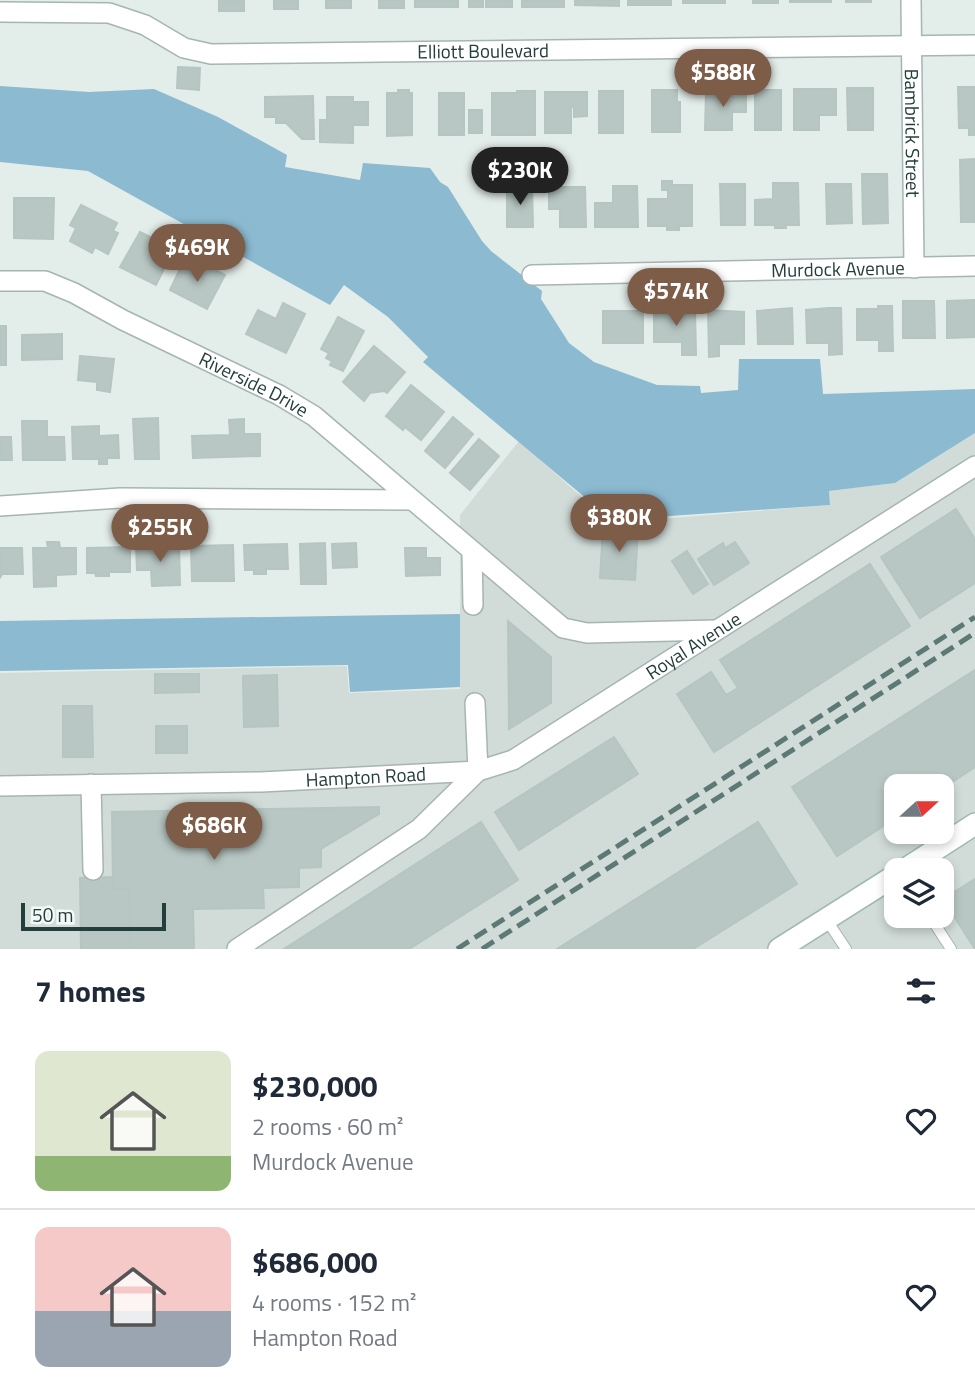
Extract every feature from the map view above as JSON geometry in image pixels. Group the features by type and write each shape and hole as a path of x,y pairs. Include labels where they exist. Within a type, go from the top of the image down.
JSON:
{"main road":[{"path":"923,858 975,824"},
{"path":"779,949 884,883"}],"street":[{"name":"Bambrick Street","path":"911,0 914,268"},
{"name":"Elliott Boulevard","path":"0,12 109,13 145,25 184,48 211,54 975,45"},
{"name":"Murdock Avenue","path":"532,275 975,266"},
{"name":"Riverside Drive","path":"0,281 45,282 74,293 123,320 279,395 314,416 563,628 587,633 717,630"},
{"name":"Royal Avenue","path":"237,949 419,829 478,771 513,760 975,466"},
{"path":"0,506 120,498 411,499"},
{"path":"472,552 473,605"},
{"path":"475,704 478,771"},
{"name":"Hampton Road","path":"0,786 261,782 478,771"},
{"path":"91,784 93,870"}],"lane":[{"path":"826,919 846,949"},
{"path":"937,928 951,949"}],"shaded area":[{"path":"975,433 975,949 0,949 0,673 347,666 349,693 460,689 460,515 519,441 611,523 830,505 829,491 895,483"}],"water":[{"path":"0,86 89,92 154,89 218,117 287,155 285,167 360,180 363,163 430,168 440,182 448,187 482,241 542,291 541,299 569,343 594,362 657,385 700,386 701,393 738,390 739,359 820,359 823,394 975,389 975,433 895,483 829,491 830,505 612,520 423,362 428,357 388,317 344,285 330,305 88,171 0,162"},
{"path":"460,614 460,687 350,692 348,665 0,671 0,621"}],"building":[{"path":"219,0 244,0 244,11 219,11"},
{"path":"274,0 298,0 298,9 274,9"},
{"path":"326,0 351,0 351,8 326,8"},
{"path":"379,0 404,0 404,8 379,8"},
{"path":"415,0 458,0 458,7 415,7"},
{"path":"469,0 483,0 483,7 469,7"},
{"path":"486,0 512,0 512,7 486,7"},
{"path":"522,0 564,0 564,7 522,7"},
{"path":"575,0 619,0 619,6 575,5"},
{"path":"628,0 671,0 671,5 628,5"},
{"path":"683,0 725,0 725,3 683,3"},
{"path":"753,0 778,0 778,3 753,3"},
{"path":"831,0 831,2 790,2"},
{"path":"871,0 871,2 846,2"},
{"path":"178,67 200,68 199,90 177,88"},
{"path":"958,87 975,87 975,135 969,135 969,128 959,128"},
{"path":"847,88 873,88 873,130 848,130"},
{"path":"794,89 836,89 836,115 819,115 819,130 794,130"},
{"path":"398,90 409,90 409,93 412,93 412,135 387,136 387,93 398,93"},
{"path":"652,90 677,90 677,102 680,102 680,132 652,132"},
{"path":"746,90 746,112 732,112 732,130 705,130 706,92"},
{"path":"755,90 781,90 781,130 755,130"},
{"path":"535,91 535,135 492,135 492,93"},
{"path":"599,91 623,91 623,133 599,133"},
{"path":"545,92 587,92 587,116 574,117 574,107 571,107 571,133 545,133"},
{"path":"439,93 464,93 464,135 439,135"},
{"path":"313,96 314,139 302,139 286,123 276,123 276,117 265,117 265,97"},
{"path":"327,97 353,97 353,102 368,102 368,125 353,125 353,143 320,142 320,120 327,120"},
{"path":"469,110 482,110 482,133 469,133"},
{"path":"975,159 975,222 961,222 960,160"},
{"path":"862,174 887,174 888,223 863,224"},
{"path":"662,181 672,181 672,185 692,185 692,226 667,230 667,226 648,226 648,199 668,199 668,190 662,190"},
{"path":"773,183 798,183 799,225 775,228 775,225 755,225 755,200 773,199"},
{"path":"720,184 745,184 745,225 721,225"},
{"path":"826,184 851,184 852,223 827,224"},
{"path":"613,186 637,186 638,227 595,227 595,203 613,203"},
{"path":"532,187 533,227 507,227 507,188"},
{"path":"549,187 585,187 586,227 560,227 560,209 549,209"},
{"path":"14,198 54,198 53,239 14,238"},
{"path":"81,205 117,223 113,231 118,233 108,254 95,247 92,253 70,241 76,228 70,225"},
{"path":"140,232 174,249 156,285 120,267"},
{"path":"184,260 203,270 206,265 225,275 207,309 170,290"},
{"path":"975,300 975,337 947,338 947,301"},
{"path":"903,301 934,301 935,338 903,338"},
{"path":"283,303 305,314 286,353 246,334 258,310 276,319"},
{"path":"878,306 892,306 893,351 879,351 879,340 857,340 857,309 878,309"},
{"path":"792,308 793,344 758,344 757,311"},
{"path":"841,308 842,354 829,355 829,343 807,343 806,310"},
{"path":"695,309 696,355 682,355 682,342 654,342 654,310"},
{"path":"708,310 744,312 744,344 719,344 719,356 709,357"},
{"path":"603,311 643,311 643,343 603,343"},
{"path":"338,317 364,331 343,371 330,365 332,361 326,358 329,353 321,349"},
{"path":"0,326 6,326 6,365 0,365"},
{"path":"62,334 62,359 22,360 22,335"},
{"path":"374,346 405,372 387,393 370,393 364,401 343,382"},
{"path":"80,356 114,359 110,392 97,390 97,382 78,380"},
{"path":"411,385 444,412 421,440 386,416"},
{"path":"453,417 473,434 445,468 425,451"},
{"path":"158,418 159,459 135,459 133,419"},
{"path":"244,419 244,434 260,434 260,456 193,458 192,436 230,435 229,420"},
{"path":"22,421 47,421 47,437 64,437 65,460 23,460"},
{"path":"99,426 99,436 118,435 119,458 107,458 107,464 99,464 99,459 73,459 72,427"},
{"path":"0,437 11,437 12,460 0,460"},
{"path":"479,439 499,456 470,490 450,473"},
{"path":"956,509 975,539 975,583 920,618 881,557"},
{"path":"603,528 638,530 635,580 600,578"},
{"path":"47,542 59,542 60,548 76,548 76,574 56,575 56,586 34,587 33,548 48,548"},
{"path":"735,542 749,563 714,585 698,559 723,543 725,548"},
{"path":"325,543 326,584 301,584 300,544"},
{"path":"356,543 357,567 333,568 332,544"},
{"path":"287,544 288,569 266,569 266,574 254,574 254,570 245,570 244,545"},
{"path":"179,545 180,585 152,586 151,570 137,570 136,546"},
{"path":"233,545 234,581 192,581 191,546"},
{"path":"130,547 130,572 109,572 109,576 87,573 87,548"},
{"path":"0,548 22,548 23,574 2,574 0,578"},
{"path":"405,548 426,548 426,558 440,558 440,575 406,576"},
{"path":"687,551 708,584 693,594 672,561"},
{"path":"870,564 910,626 714,752 677,694 711,672 726,695 738,688 720,660"},
{"path":"508,621 551,657 551,703 509,729"},
{"path":"975,670 975,767 954,781 954,774 884,774 884,826 837,856 792,787"},
{"path":"155,674 199,674 199,692 155,693"},
{"path":"277,675 278,726 244,727 243,676"},
{"path":"63,706 92,706 93,757 63,757"},
{"path":"156,726 187,726 187,753 156,753"},
{"path":"614,737 638,774 519,850 495,812"},
{"path":"379,807 379,814 321,849 321,867 299,868 299,887 263,888 264,908 193,909 194,949 130,949 129,889 113,889 112,812"},
{"path":"481,822 518,880 409,949 284,949"},
{"path":"758,822 797,884 693,949 557,949"},
{"path":"113,877 113,889 129,889 130,949 81,949 80,878"},
{"path":"975,879 975,949 954,916 954,892"}],"railway":[{"path":"457,949 975,617"},
{"path":"482,949 975,633"}]}
